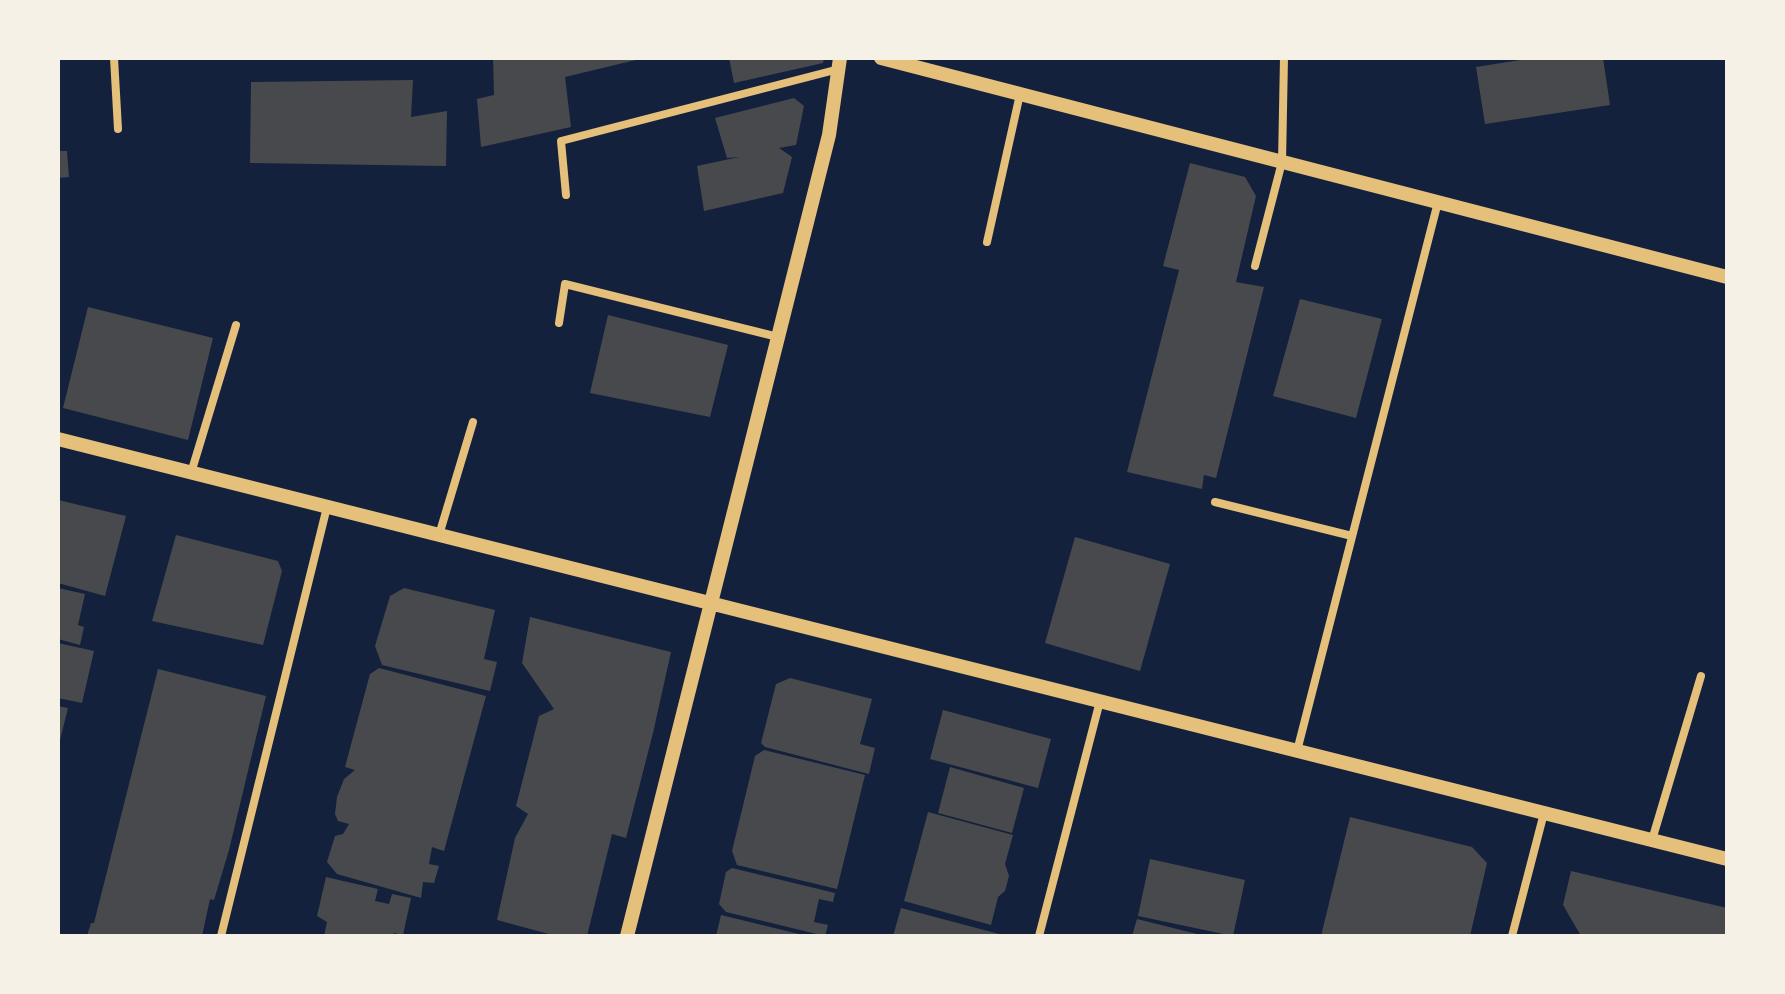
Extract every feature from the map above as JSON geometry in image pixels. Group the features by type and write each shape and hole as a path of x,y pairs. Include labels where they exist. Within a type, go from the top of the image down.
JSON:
{"street":[{"path":"114,58 118,129"},
{"path":"881,58 1727,277"},
{"path":"1255,266 1282,162 1284,58"},
{"path":"566,195 561,141 839,64 829,135 627,936"},
{"path":"987,242 1020,94"},
{"path":"1297,751 1438,202"},
{"path":"559,323 565,284 778,337"},
{"path":"191,473 236,325"},
{"path":"439,535 473,422"},
{"path":"58,439 1727,859"},
{"path":"1215,502 1352,536"},
{"path":"221,936 327,507"},
{"path":"1652,840 1701,676"},
{"path":"1039,936 1100,701"},
{"path":"1512,936 1544,813"}],"building":[{"path":"493,58 640,59 565,77 571,127 481,147 477,99 494,95"},
{"path":"729,58 824,58 823,63 734,83"},
{"path":"1533,58 1603,58 1610,105 1485,124 1476,67"},
{"path":"413,80 411,117 447,111 446,166 250,163 251,82"},
{"path":"794,98 804,106 796,145 779,148 792,157 783,193 704,211 697,166 739,157 727,158 715,118"},
{"path":"58,151 67,151 69,177 58,178"},
{"path":"1190,163 1245,177 1256,196 1236,282 1264,287 1216,478 1204,475 1202,489 1127,472 1179,270 1163,266"},
{"path":"1300,299 1382,319 1356,418 1273,396"},
{"path":"88,307 213,338 188,440 63,408"},
{"path":"608,315 728,345 710,417 590,393"},
{"path":"58,500 126,516 105,596 58,583"},
{"path":"176,535 278,561 282,571 263,645 152,621"},
{"path":"1075,537 1170,564 1140,671 1045,643"},
{"path":"58,588 85,594 78,625 84,627 80,645 58,639"},
{"path":"404,588 495,610 484,659 497,662 490,691 382,665 375,646 390,596"},
{"path":"530,617 671,652 626,838 612,834 587,936 556,936 497,920 515,838 528,814 516,806 539,716 554,709 522,663"},
{"path":"58,643 94,651 82,703 58,698"},
{"path":"379,668 486,696 444,851 432,847 429,864 439,866 434,883 423,882 421,898 337,874 327,862 335,836 343,834 349,824 338,821 335,814 337,797 344,779 355,770 345,767 370,674"},
{"path":"158,669 266,696 229,850 214,900 210,899 202,936 87,936 91,923 94,923"},
{"path":"790,678 872,699 860,744 875,748 869,774 765,747 761,743 776,684"},
{"path":"58,706 68,708 59,744 58,743"},
{"path":"943,710 1051,739 1038,788 930,759"},
{"path":"764,750 865,775 837,889 737,865 732,851 755,756"},
{"path":"950,767 1024,788 1012,833 938,813"},
{"path":"928,812 1013,835 1005,864 1009,876 1005,891 998,897 991,925 904,901"},
{"path":"1350,817 1472,847 1487,863 1470,936 1321,936"},
{"path":"1150,859 1245,880 1233,936 1138,916"},
{"path":"732,868 835,893 833,902 819,899 814,922 828,925 825,936 726,912 719,904 726,872"},
{"path":"1571,871 1727,908 1727,936 1581,936 1563,905"},
{"path":"326,877 378,889 375,901 389,904 392,894 411,898 403,935 324,936 327,922 317,916"},
{"path":"901,908 1003,935 1003,936 893,936"},
{"path":"721,915 803,935 716,936"},
{"path":"1137,919 1201,935 1201,936 1132,936"}]}
